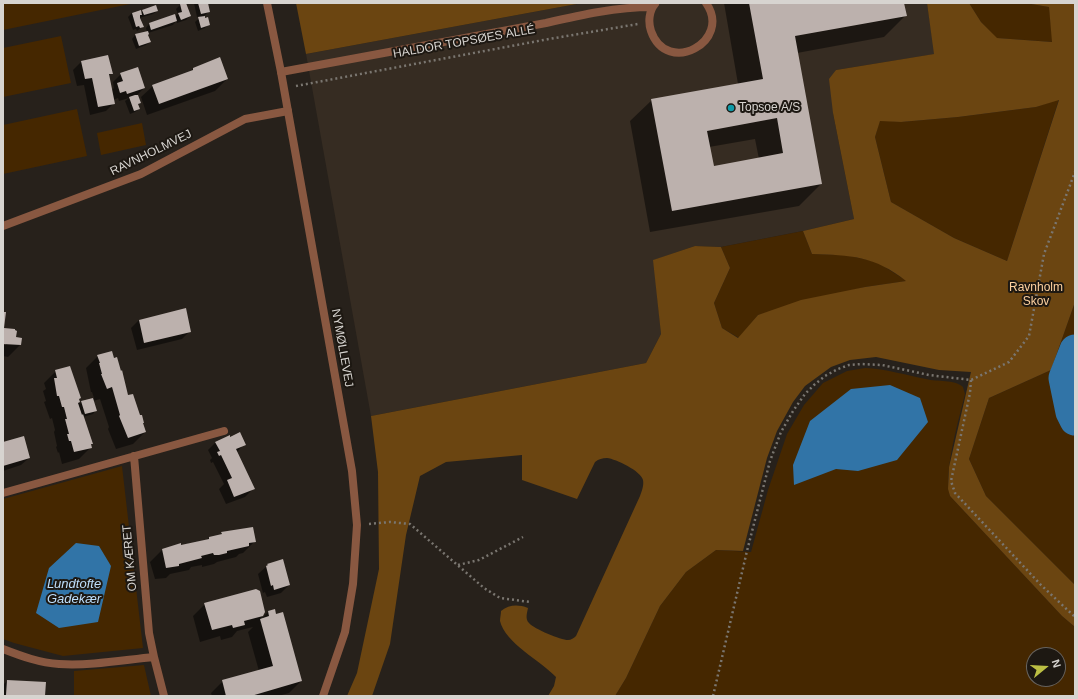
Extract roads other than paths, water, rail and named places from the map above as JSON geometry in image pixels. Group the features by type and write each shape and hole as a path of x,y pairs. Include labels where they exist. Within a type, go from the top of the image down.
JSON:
{"street":[{"name":"NYMØLLEVEJ","path":"267,3 284,88 352,471 357,524 353,584 345,632 323,696"},
{"name":"HALDOR TOPSØES ALLÉ","path":"654,5 649,16 649,27 653,36 660,45 671,52 682,53 691,51 700,46 710,32 712,22 706,3"},
{"name":"HALDOR TOPSØES ALLÉ","path":"281,72 615,6 635,7 654,5"},
{"name":"RAVNHOLMVEJ","path":"3,226 141,174 245,119 288,111"},
{"path":"3,493 224,431"},
{"name":"OM KÆRET","path":"134,456 149,633 164,696"},
{"path":"3,649 28,658 58,664 86,664 154,657"}],"water":[{"path":"890,385 920,398 928,422 897,460 858,471 836,469 794,485 793,465 810,421 851,389"},
{"name":"Lundtofte Gadekær","path":"76,543 99,546 111,566 98,622 59,628 36,613 49,568"}],"waterway":[{"path":"1075,350 1064,378 1071,412 1075,420"}],"place":[{"name":"Topsoe A/S","path":"731,108"}],"park label":[{"name":"Ravnholm Skov","path":"1036,295"}]}
